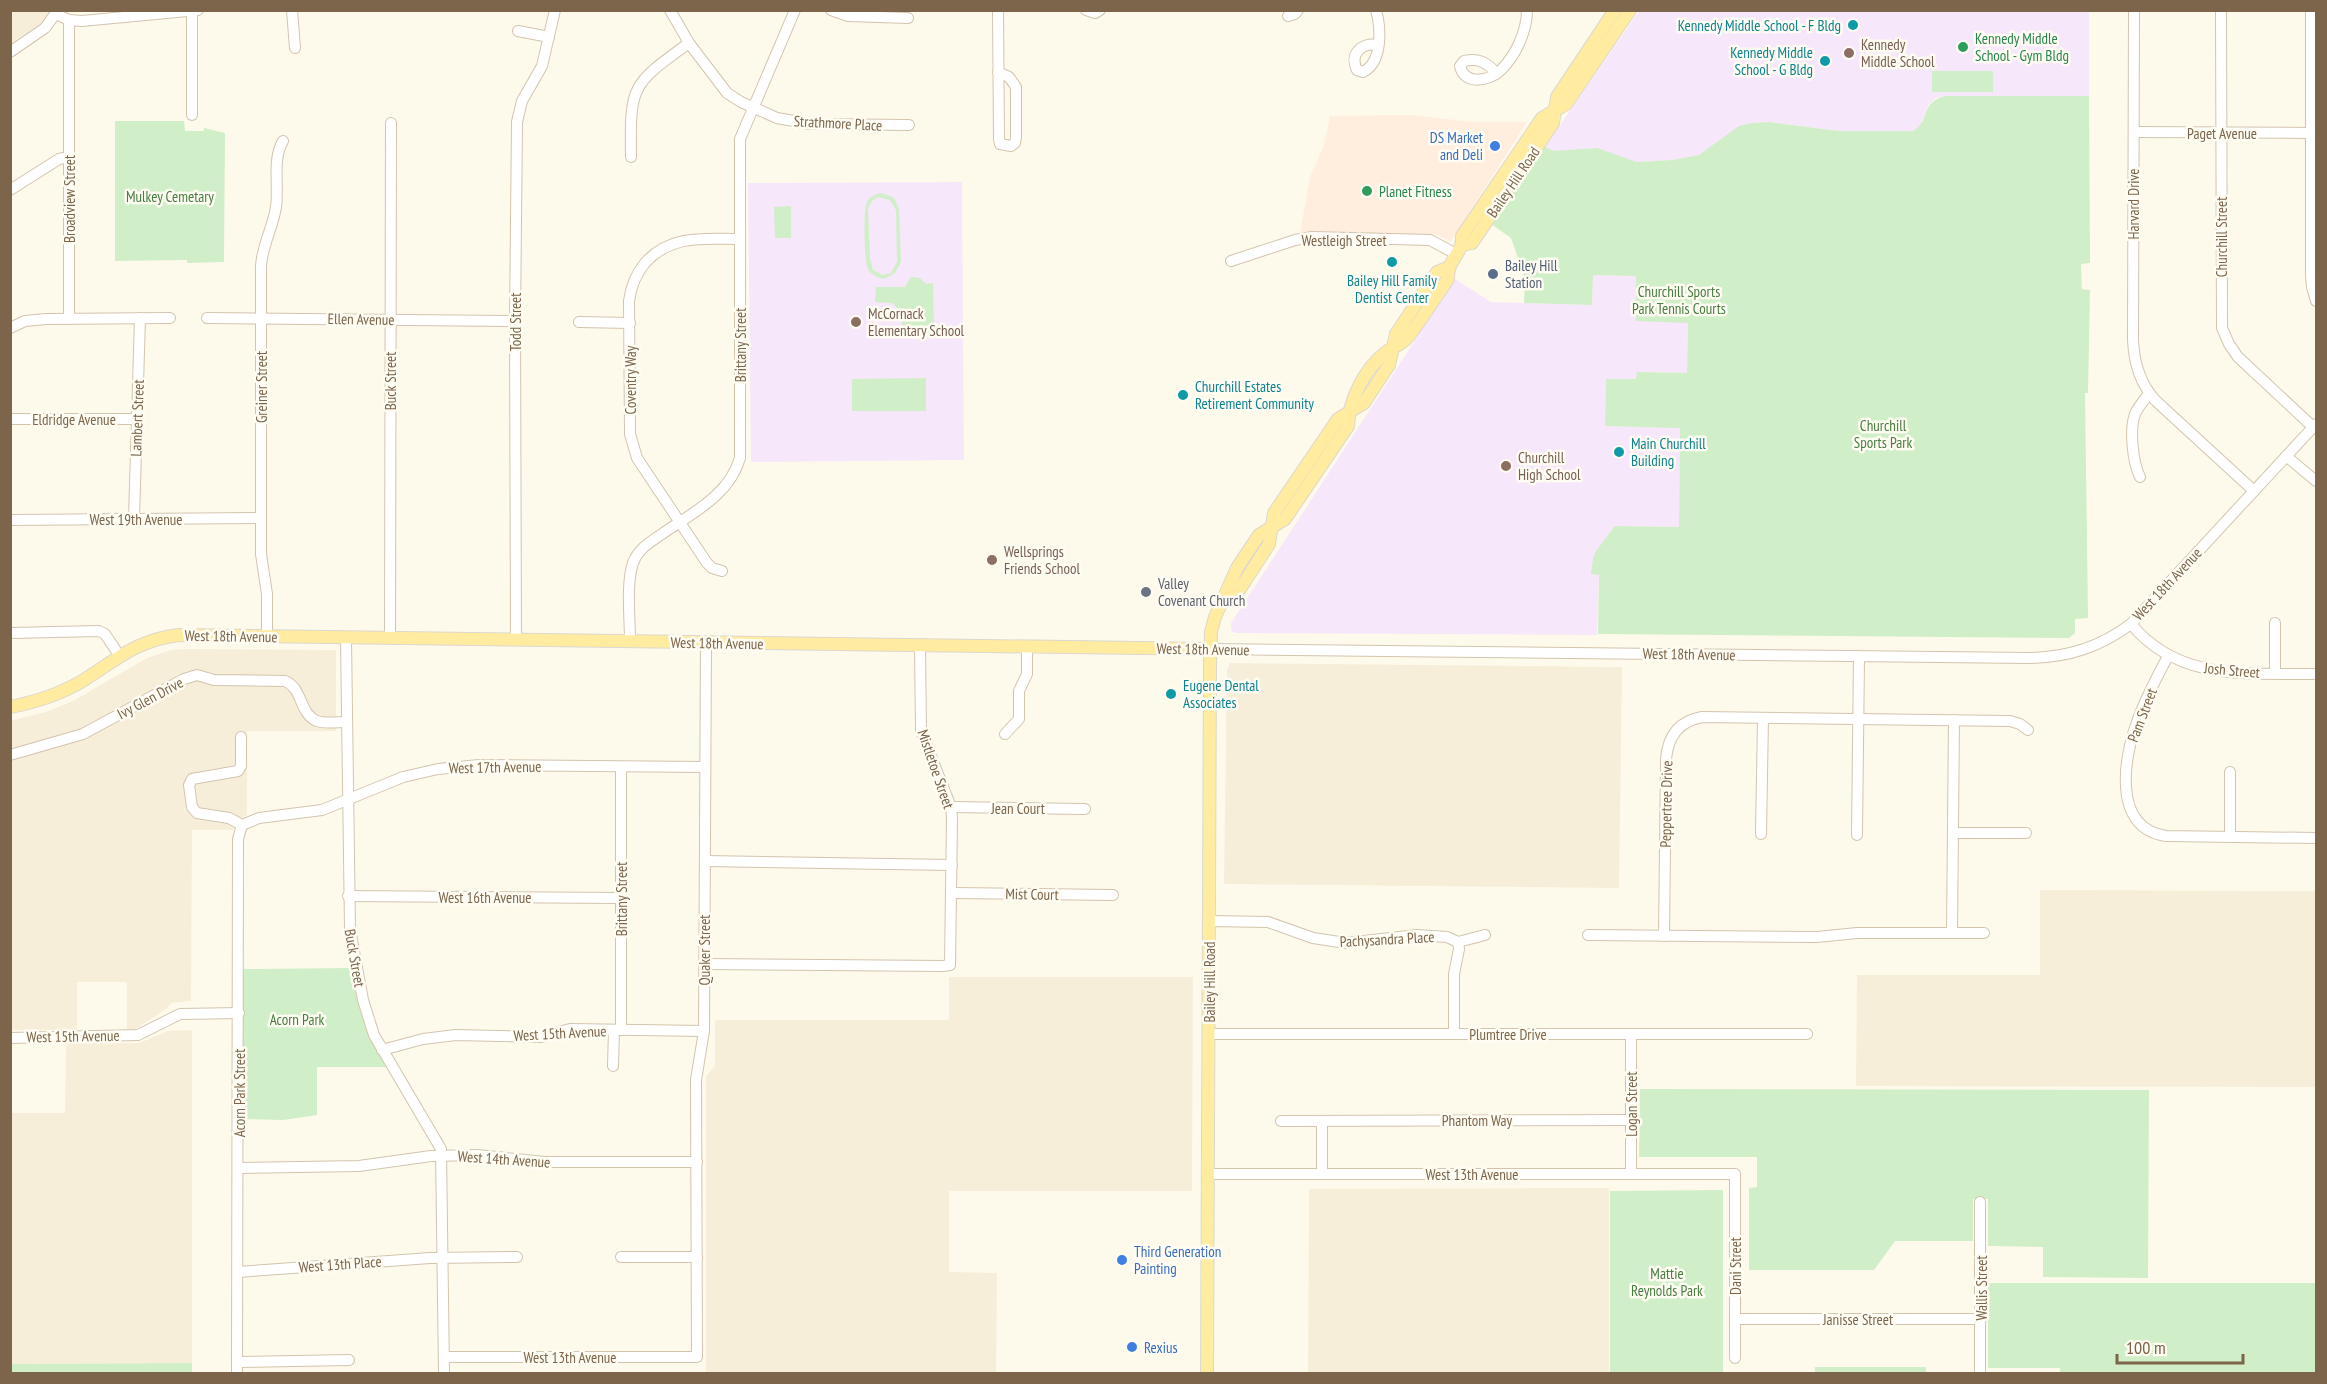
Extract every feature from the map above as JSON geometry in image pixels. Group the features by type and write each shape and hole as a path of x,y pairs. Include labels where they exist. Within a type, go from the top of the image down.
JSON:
{"main road":[{"name":"Bailey Hill Road","path":"1459,250 1472,243 1553,123 1557,97 1615,10"},
{"name":"Bailey Hill Road","path":"1207,1374 1211,649 1215,617 1226,593 1238,592 1269,544 1272,526 1285,519 1348,426 1349,413 1364,403 1386,370 1392,347 1406,340 1448,279 1447,268 1459,250 1462,236 1542,118 1566,104 1630,10"},
{"path":"1505,173 1510,188"},
{"name":"West 18th Avenue","path":"10,707 43,699 72,686 119,655 149,641 165,637 1211,649"}],"street":[{"path":"10,52 45,28 57,12 69,20 86,20 198,10"},
{"path":"292,10 295,48"},
{"name":"Todd Street","path":"516,640 517,122 522,101 542,66 555,10"},
{"name":"Strathmore Place","path":"670,10 689,43 723,89 733,98 777,118 801,123 909,125"},
{"name":"Brittany Street","path":"630,642 630,574 634,560 643,547 721,492 732,478 740,458 740,139 795,10"},
{"path":"831,10 848,16 908,18"},
{"path":"998,10 998,72 999,139 1000,144 1011,146 1015,143 1016,137 1016,87 1009,76 998,72"},
{"path":"1086,10 1095,13 1100,10"},
{"path":"1376,10 1379,33 1377,45"},
{"path":"1496,73 1502,70 1520,42 1525,29 1527,10"},
{"name":"Harvard Drive","path":"2134,10 2133,350 2138,372 2149,394 2254,491"},
{"name":"Churchill Street","path":"2221,10 2220,315 2223,333 2238,357 2315,425"},
{"path":"2312,10 2311,133 2314,216 2311,282 2316,301"},
{"path":"192,11 192,115"},
{"name":"Broadview Street","path":"69,20 69,319"},
{"path":"518,31 549,37"},
{"path":"631,157 631,112 638,87 648,73 689,43"},
{"name":"Buck Street","path":"390,638 391,123"},
{"name":"Paget Avenue","path":"2134,132 2311,133"},
{"name":"Greiner Street","path":"267,637 268,600 261,554 261,256 276,208 278,154 283,141"},
{"path":"10,190 59,159 69,157"},
{"name":"Westleigh Street","path":"1231,261 1295,240 1312,237 1430,240 1459,250"},
{"name":"Coventry Way","path":"722,571 709,566 637,458 631,443 630,297 634,280 655,253 668,245 681,241 740,239"},
{"name":"Lambert Street","path":"134,518 140,318"},
{"path":"10,328 20,323 36,320 170,318"},
{"name":"Ellen Avenue","path":"207,318 515,321"},
{"path":"579,322 630,322"},
{"path":"2140,477 2134,460 2133,423 2136,412 2149,394"},
{"name":"Eldridge Avenue","path":"10,419 138,419"},
{"name":"West 18th Avenue","path":"1211,649 2051,658 2087,649 2116,635 2131,624 2315,425"},
{"path":"2286,456 2316,481"},
{"name":"West 19th Avenue","path":"10,520 261,518"},
{"name":"Josh Street","path":"2275,623 2275,674"},
{"name":"Josh Street","path":"2131,624 2148,642 2168,656 2185,664 2217,672 2316,674"},
{"path":"10,633 99,631 105,634 119,655"},
{"name":"Buck Street","path":"346,638 350,929 369,1021 382,1050 438,1144 442,1155 444,1374"},
{"name":"Quaker Street","path":"697,1357 696,1074 704,1031 706,642"},
{"name":"Mistletoe Street","path":"704,964 950,965 951,807 921,731 920,645"},
{"path":"1005,734 1019,719 1019,691 1027,674 1027,646"},
{"path":"1857,836 1859,656"},
{"name":"Pam Street","path":"2168,656 2142,708 2132,740 2127,776 2129,806 2139,824 2152,833 2172,836 2316,838"},
{"name":"Ivy Glen Drive","path":"10,755 82,734 184,679 197,675 214,680 285,681 294,686 306,712 313,718 321,722 346,722"},
{"path":"1761,834 1763,718"},
{"name":"Peppertree Drive","path":"1664,936 1666,759 1670,738 1681,725 1693,719 1954,720 2010,721 2028,730"},
{"path":"1952,933 1954,720"},
{"path":"241,737 240,769 235,773 190,780 189,785 192,807 197,813 229,818 242,825"},
{"name":"West 17th Avenue","path":"242,825 259,818 312,812 347,801 403,777 438,769 479,765 705,767"},
{"name":"Brittany Street","path":"613,1066 617,1030 621,898 621,767"},
{"path":"2230,772 2230,837"},
{"name":"Jean Court","path":"951,807 1086,808"},
{"name":"Acorn Park Street","path":"242,825 238,839 237,1368 349,1359"},
{"path":"1953,833 2026,833"},
{"path":"705,861 952,865"},
{"name":"Mist Court","path":"952,893 1113,895"},
{"name":"West 16th Avenue","path":"348,896 621,898"},
{"name":"Pachysandra Place","path":"1209,921 1268,922 1321,940 1346,944 1417,935 1447,938 1458,942 1485,935"},
{"path":"1588,935 1817,937 1857,933 1984,933"},
{"path":"1454,1034 1454,980 1460,949 1458,942"},
{"name":"West 15th Avenue","path":"10,1038 138,1035 180,1014 238,1013"},
{"name":"West 15th Avenue","path":"382,1050 423,1039 450,1035 541,1037 566,1029 704,1031"},
{"name":"Plumtree Drive","path":"1209,1034 1807,1034"},
{"name":"Logan Street","path":"1631,1034 1631,1174"},
{"name":"Phantom Way","path":"1281,1121 1631,1120"},
{"path":"1322,1121 1322,1173"},
{"name":"West 14th Avenue","path":"239,1168 359,1166 442,1155 477,1155 545,1162 697,1162"},
{"name":"West 13th Avenue","path":"1209,1173 1735,1174"},
{"name":"Dani Street","path":"1735,1174 1735,1358"},
{"name":"Wallis Street","path":"1980,1202 1980,1374"},
{"path":"443,1257 516,1257"},
{"name":"West 13th Place","path":"238,1272 443,1257"},
{"path":"621,1257 697,1257"},
{"name":"Janisse Street","path":"1735,1319 1981,1319"},
{"name":"West 13th Avenue","path":"444,1357 697,1357"}],"shaded area":[{"path":"11,11 53,11 43,22 11,43"},
{"name":"Kennedy Middle School","path":"1639,11 2089,11 2089,96 1946,96 1936,98 1929,104 1919,128 1904,132 1839,131 1769,122 1752,123 1699,155 1672,160 1637,162 1619,156 1554,151 1545,147"},
{"path":"1411,115 1473,122 1527,122 1451,241 1435,234 1300,233 1310,177 1324,145 1330,116"},
{"name":"McCornack Elementary School","path":"962,182 964,460 751,462 748,183"},
{"name":"Churchill High School","path":"1593,275 1637,276 1688,322 1687,373 1638,372 1637,379 1606,379 1605,426 1680,427 1679,527 1615,526 1593,559 1599,574 1597,635 1235,633 1231,630 1231,623 1455,279 1491,302 1592,305"},
{"path":"171,650 336,650 336,731 247,731 247,815 239,819 233,830 192,830 191,1001 172,1003 134,1030 127,1030 127,982 77,982 77,1030 11,1030 10,721 46,712 73,701 147,658"},
{"path":"1230,663 1622,667 1619,888 1224,884 1227,670"},
{"path":"2040,890 2316,891 2316,1087 1856,1086 1857,975 2040,975"},
{"path":"949,977 1193,977 1192,1191 949,1191 949,1272 997,1273 996,1373 706,1374 706,1077 715,1065 715,1020 949,1020"},
{"path":"192,1030 192,1363 11,1364 11,1113 65,1113 66,1043 139,1043 168,1031"},
{"path":"1609,1188 1609,1373 1308,1374 1309,1189"}],"green space":[{"path":"1932,71 1993,71 1993,92 1932,92"},
{"name":"Churchill Sports Park","path":"1946,96 2089,96 2090,263 2081,264 2082,289 2090,290 2088,393 2085,393 2088,618 2075,619 2075,633 2069,638 1598,634 1599,575 1591,574 1596,551 1615,526 1679,527 1680,428 1605,426 1606,379 1636,379 1637,372 1687,373 1688,323 1636,321 1636,276 1593,275 1592,305 1524,303 1525,278 1511,238 1491,224 1545,147 1554,151 1597,148 1637,162 1672,160 1699,155 1739,126 1752,123 1769,122 1839,131 1913,131 1922,122 1928,107"},
{"name":"Mulkey Cemetary","path":"115,121 184,121 185,131 204,131 204,128 225,133 224,262 115,261"},
{"path":"882,193 894,198 899,209 901,262 895,273 884,279 877,277 868,269 865,246 867,202 871,197","holes":["878,197 890,200 896,210 897,262 891,273 883,275 873,270 870,258 868,208"]},
{"path":"791,206 791,238 775,238 774,207"},
{"path":"911,277 920,278 926,284 933,283 934,335 904,337 900,311 892,303 875,302 876,287 905,287"},
{"path":"926,378 926,411 852,411 852,379"},
{"name":"Acorn Park","path":"352,968 363,1020 389,1067 317,1067 317,1115 283,1120 243,1119 243,969"},
{"path":"1640,1089 2149,1090 2148,1278 2043,1277 2043,1247 1988,1246 1988,1199 1973,1199 1973,1241 1895,1241 1874,1270 1749,1270 1749,1188 1757,1187 1757,1157 1639,1157"},
{"name":"Mattie Reynolds Park","path":"1723,1190 1723,1373 1610,1373 1610,1191"},
{"path":"1988,1283 2316,1283 2316,1373 2060,1374 2060,1368 1988,1368"},
{"path":"192,1363 192,1373 11,1373 11,1364"},
{"path":"1815,1367 1926,1367 1926,1373 1815,1373"}],"place":[{"name":"Kennedy Middle School - F Bldg","path":"1853,25"},
{"name":"Kennedy Middle School - Gym Bldg","path":"1963,47"},
{"name":"Kennedy Middle School","path":"1849,53"},
{"name":"Kennedy Middle School - G Bldg","path":"1825,61"},
{"name":"DS Market and Deli","path":"1495,146"},
{"name":"Planet Fitness","path":"1367,191"},
{"name":"Bailey Hill Family Dentist Center","path":"1392,262"},
{"name":"Bailey Hill Station","path":"1493,274"},
{"name":"McCornack Elementary School","path":"856,322"},
{"name":"Churchill Estates Retirement Community","path":"1183,395"},
{"name":"Main Churchill Building","path":"1619,452"},
{"name":"Churchill High School","path":"1506,466"},
{"name":"Wellsprings Friends School","path":"992,560"},
{"name":"Valley Covenant Church","path":"1146,592"},
{"name":"Eugene Dental Associates","path":"1171,694"},
{"name":"Third Generation Painting","path":"1122,1260"},
{"name":"Rexius","path":"1132,1347"}],"park label":[{"name":"Churchill Sports Park Tennis Courts","path":"1679,300"}]}
